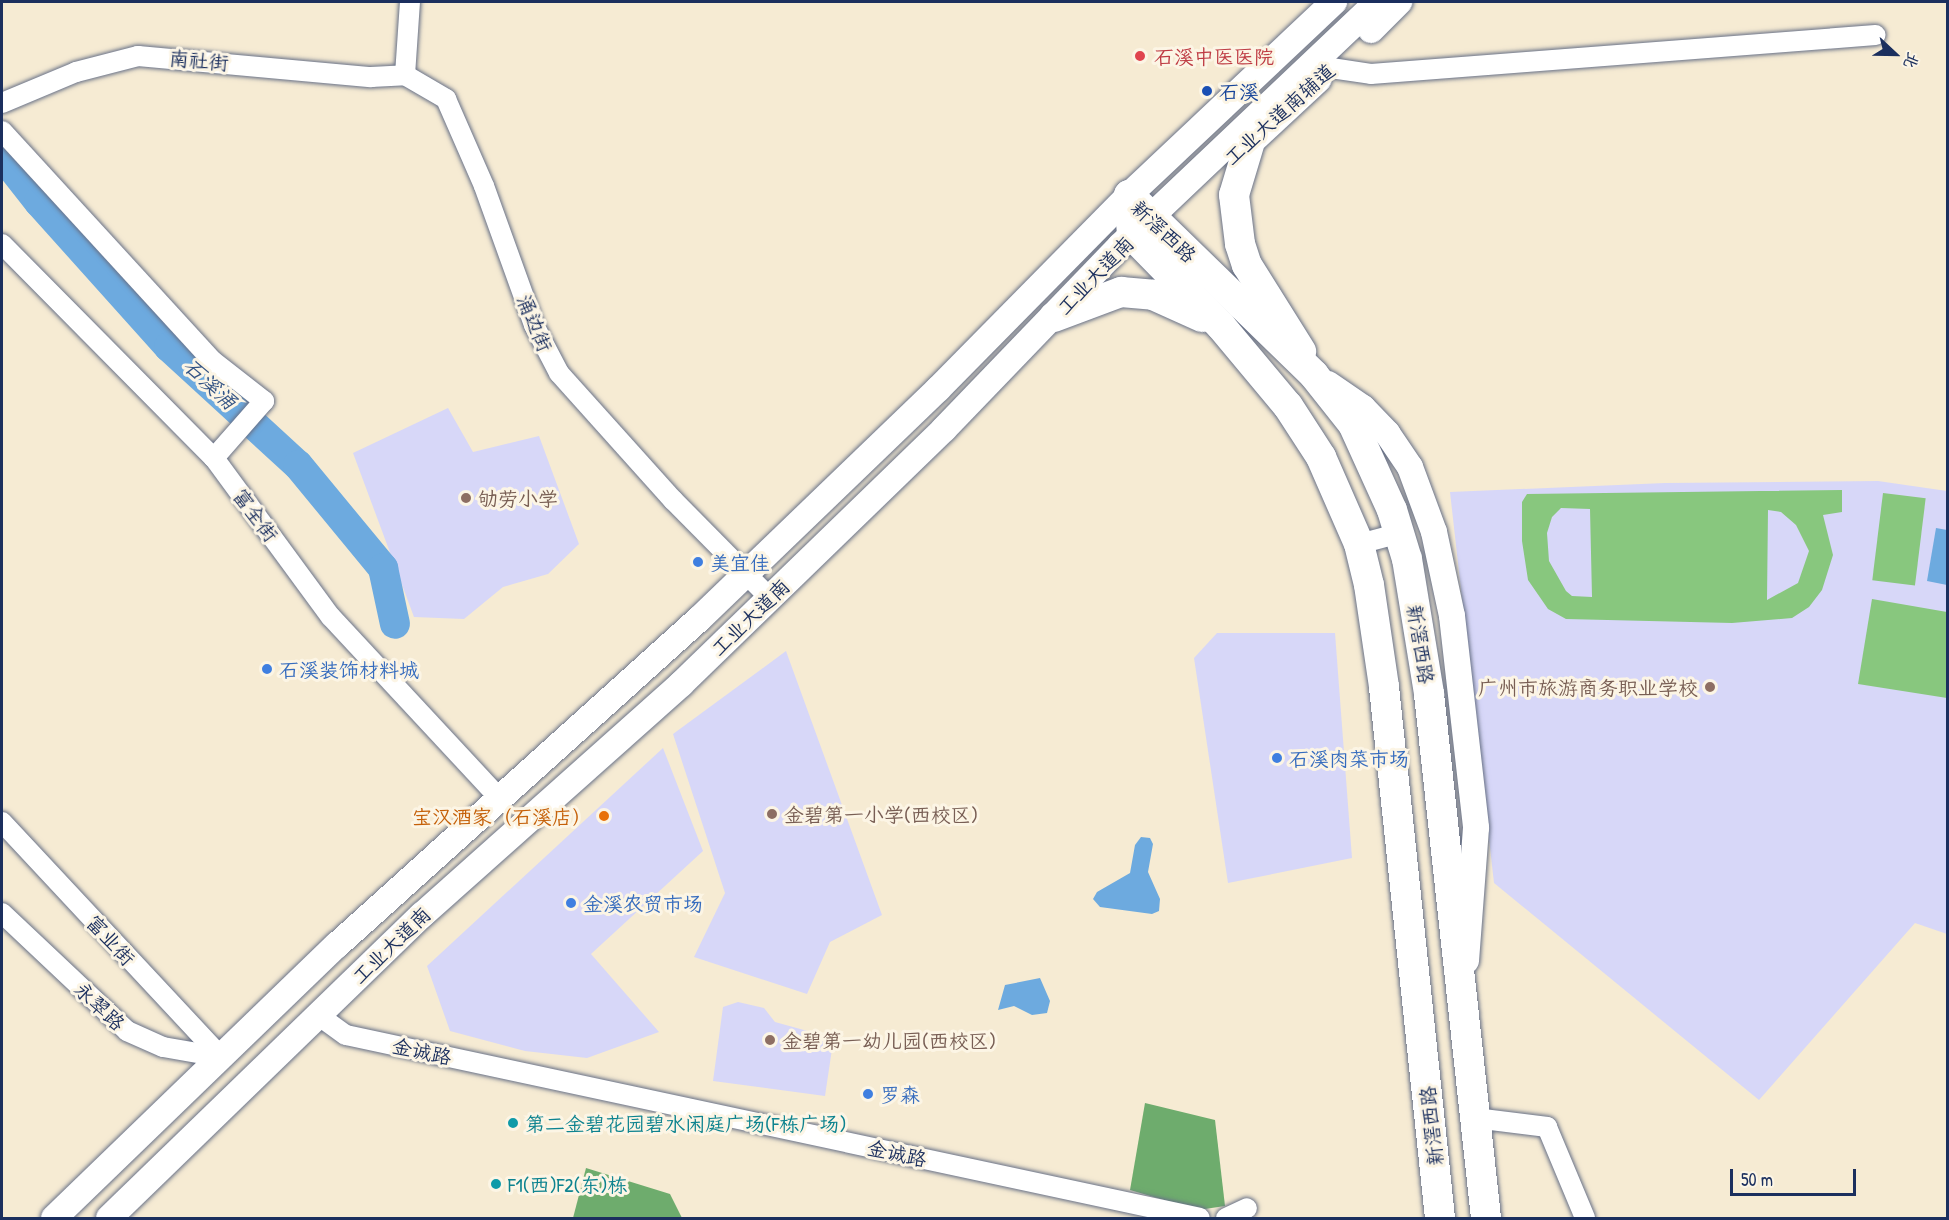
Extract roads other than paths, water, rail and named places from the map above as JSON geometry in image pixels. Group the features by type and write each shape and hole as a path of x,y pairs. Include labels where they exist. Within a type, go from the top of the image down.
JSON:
{"highway":[{"path":"1249,145 1234,195 1240,244 1247,265 1282,316 1314,375"},
{"name":"新滘西路","path":"1129,195 1142,226 1288,406 1322,457 1359,544 1369,585 1384,687 1440,1218"},
{"name":"新滘西路","path":"1142,226 1314,375 1353,424 1370,456 1400,533 1429,694 1463,991 1485,1218"},
{"path":"1054,317 1101,297 1134,292 1172,302 1221,326"}],"main road":[{"path":"60,1216 221,1057 498,797 747,573 938,389 1129,195 1334,2"},
{"name":"工业大道南","path":"109,1218 485,856 681,684 1054,317 1142,226 1377,2"},
{"name":"工业大道南辅道","path":"1142,226 1249,145 1399,2"},
{"path":"1314,375 1363,408 1387,434 1410,467 1434,532 1452,616 1476,828 1463,991"},
{"path":"221,1057 247,1083"}],"street":[{"path":"405,75 410,2"},
{"path":"1331,68 1371,74 1875,35"},
{"name":"南社街","path":"2,103 76,72 138,56 361,76 405,75"},
{"name":"涌边街","path":"405,75 446,99 484,186 534,325 559,373 673,500 770,598"},
{"path":"2,131 213,361 264,401 214,458"},
{"name":"富全街","path":"2,244 214,458 331,617 498,797"},
{"path":"1359,544 1400,533"},
{"name":"富业街","path":"2,822 221,1057"},
{"name":"永翠路","path":"2,913 127,1031 163,1047 221,1057"},
{"name":"金诚路","path":"318,1015 346,1035 1200,1218"},
{"path":"1475,1118 1547,1127 1585,1218"},
{"path":"1226,1218 1246,1208"}],"water":[{"path":"1936,528 1947,530 1947,585 1927,581"},
{"path":"1141,837 1150,838 1153,844 1148,872 1160,899 1159,911 1152,914 1100,907 1093,899 1097,892 1130,873 1135,845"},
{"path":"1040,978 1050,1001 1047,1013 1032,1015 1014,1006 998,1010 1005,985"}],"waterway":[{"name":"石溪涌","path":"2,155 39,202 169,347 298,465 383,568 395,624"}],"place":[{"name":"石溪中医医院","path":"1140,56"},
{"name":"石溪","path":"1207,91"},
{"name":"劬劳小学","path":"466,498"},
{"name":"美宜佳","path":"698,562"},
{"name":"石溪装饰材料城","path":"267,669"},
{"name":"广州市旅游商务职业学校","path":"1710,687"},
{"name":"石溪肉菜市场","path":"1277,758"},
{"name":"金碧第一小学(西校区)","path":"772,814"},
{"name":"宝汉酒家（石溪店）","path":"604,816"},
{"name":"金溪农贸市场","path":"571,903"},
{"name":"金碧第一幼儿园(西校区)","path":"770,1040"},
{"name":"罗森","path":"868,1094"},
{"name":"第二金碧花园碧水闲庭广场(F栋广场)","path":"513,1123"},
{"name":"F1(西)F2(东)栋","path":"496,1184"}]}
